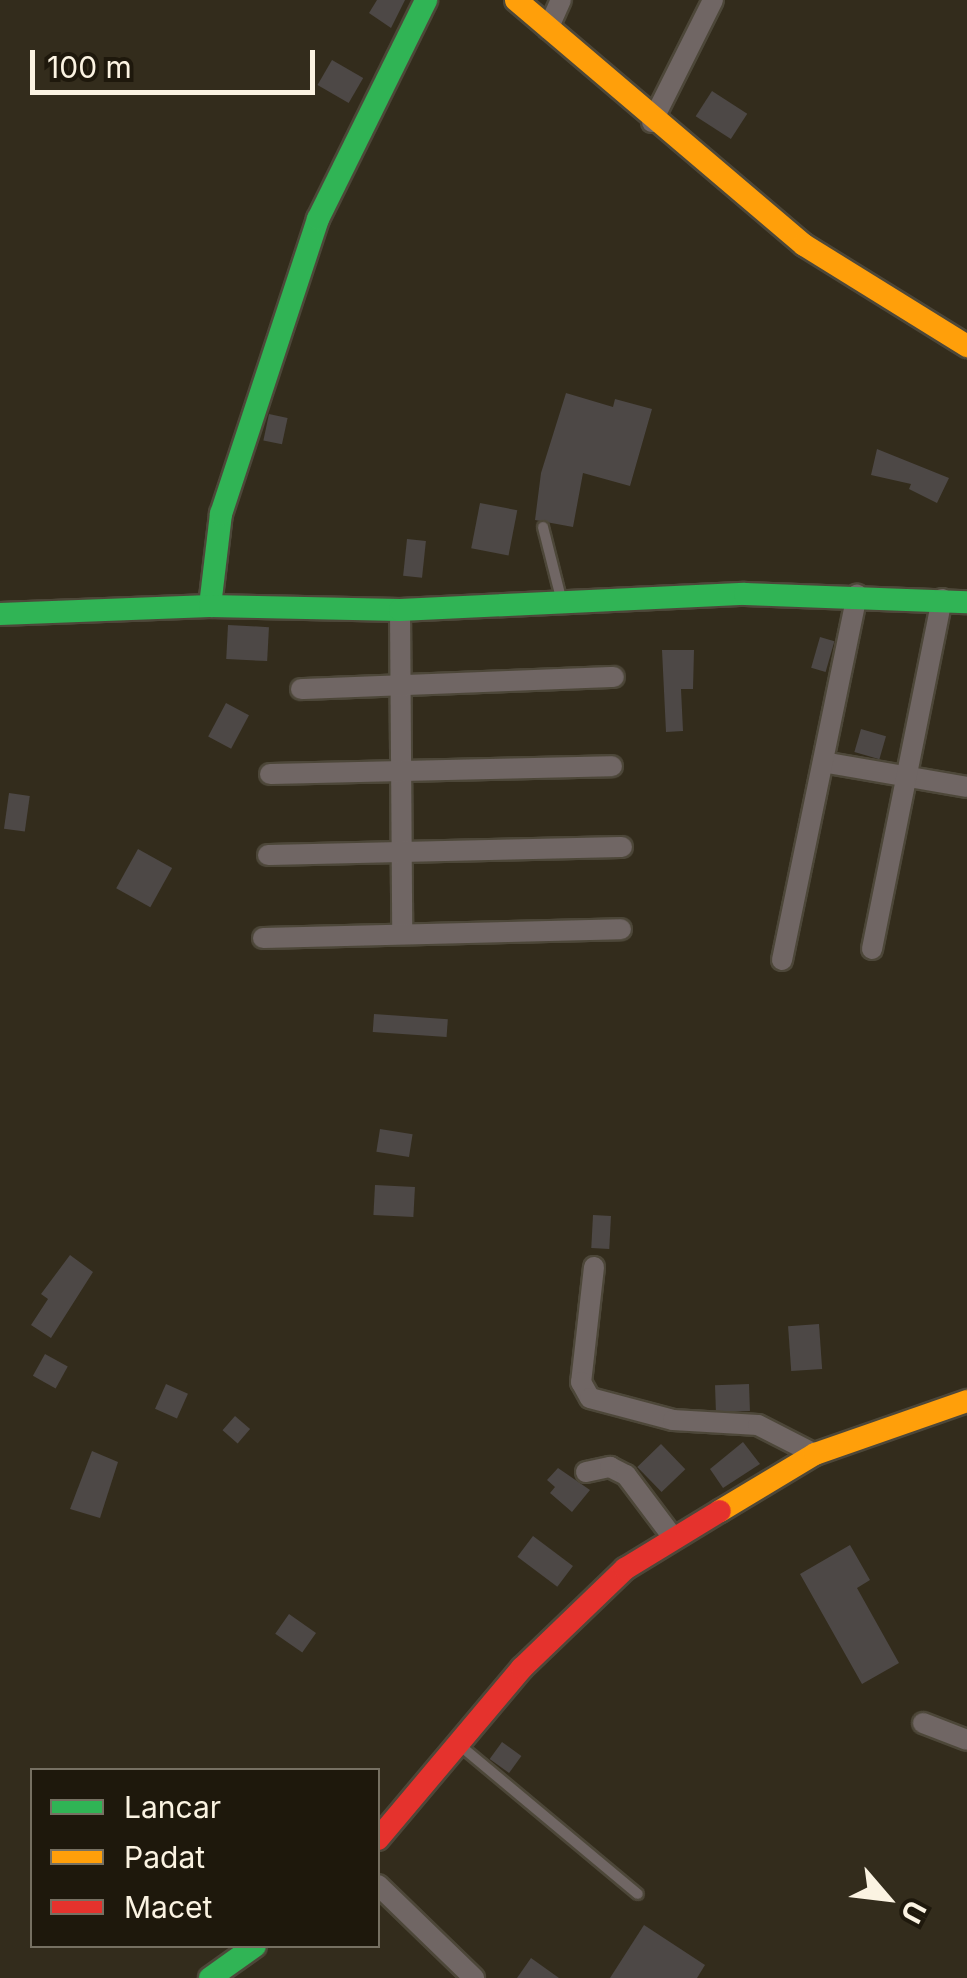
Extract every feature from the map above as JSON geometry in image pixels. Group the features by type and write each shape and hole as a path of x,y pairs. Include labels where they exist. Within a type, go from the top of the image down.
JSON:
{"street":[{"path":"210,606 221,514 318,219 426,0"},
{"path":"516,0 652,122 804,245 967,346"},
{"path":"548,29 561,0"},
{"path":"652,122 713,0"},
{"path":"0,614 210,606 400,610 857,594 967,602"},
{"path":"782,960 857,594"},
{"path":"872,949 942,599"},
{"path":"400,610 402,934"},
{"path":"301,689 614,677"},
{"path":"823,762 967,787"},
{"path":"270,774 612,766"},
{"path":"268,855 622,846"},
{"path":"263,938 621,929"},
{"path":"594,1267 581,1382 590,1398 672,1420 758,1425 816,1454"},
{"path":"380,1837 568,1621 672,1536 816,1454 967,1401"},
{"path":"586,1472 610,1468 626,1475 672,1536"},
{"path":"923,1723 967,1740"},
{"path":"380,1887 474,1978"},
{"path":"210,1978 252,1948"}],"lane":[{"path":"543,527 563,604"},
{"path":"458,1744 638,1894"}],"building":[{"path":"377,0 405,0 391,28 369,13"},
{"path":"332,60 363,78 349,103 318,85"},
{"path":"712,91 747,114 731,139 696,116"},
{"path":"566,393 613,407 615,399 652,409 630,486 583,473 573,527 535,520 541,473"},
{"path":"269,414 288,418 282,444 263,440"},
{"path":"877,449 949,478 937,503 909,489 911,484 871,475"},
{"path":"480,503 517,510 509,555 471,548"},
{"path":"407,539 426,541 422,578 403,576"},
{"path":"228,625 269,627 267,661 226,659"},
{"path":"820,637 834,641 826,672 811,668"},
{"path":"662,650 694,650 693,689 681,689 683,731 666,732"},
{"path":"226,703 249,715 231,749 208,737"},
{"path":"861,729 886,736 879,759 854,752"},
{"path":"9,793 30,796 25,832 4,829"},
{"path":"138,849 172,868 150,907 116,888"},
{"path":"374,1014 448,1019 447,1037 373,1032"},
{"path":"380,1129 413,1134 409,1157 376,1152"},
{"path":"375,1185 415,1187 413,1217 373,1215"},
{"path":"593,1215 611,1216 609,1249 591,1248"},
{"path":"70,1255 93,1272 51,1338 31,1325 48,1299 41,1294"},
{"path":"819,1324 822,1369 791,1371 788,1326"},
{"path":"45,1354 68,1367 56,1388 33,1376"},
{"path":"166,1384 188,1394 177,1418 155,1409"},
{"path":"749,1384 750,1411 716,1412 715,1385"},
{"path":"235,1416 250,1429 238,1443 223,1430"},
{"path":"743,1442 760,1464 723,1488 710,1469"},
{"path":"661,1444 685,1469 662,1492 637,1467"},
{"path":"92,1451 118,1462 100,1518 70,1509"},
{"path":"558,1468 590,1490 572,1512 550,1493 555,1487 547,1480"},
{"path":"533,1536 573,1566 557,1587 517,1557"},
{"path":"850,1545 870,1580 857,1588 899,1663 862,1684 800,1574"},
{"path":"289,1614 316,1633 302,1653 275,1634"},
{"path":"502,1742 521,1756 509,1773 490,1759"},
{"path":"644,1925 705,1965 697,1978 610,1978"},
{"path":"531,1958 559,1978 517,1978"}],"traffic: fast":[{"path":"210,606 221,514 318,219 426,0"},
{"path":"0,614 210,606 400,610 745,594 967,602"},
{"path":"210,1978 252,1948"}],"traffic: slow":[{"path":"516,0 804,245 967,346"},
{"path":"720,1511 815,1454 967,1401"}],"traffic: jam":[{"path":"380,1837 522,1668 625,1569 720,1511"}]}
